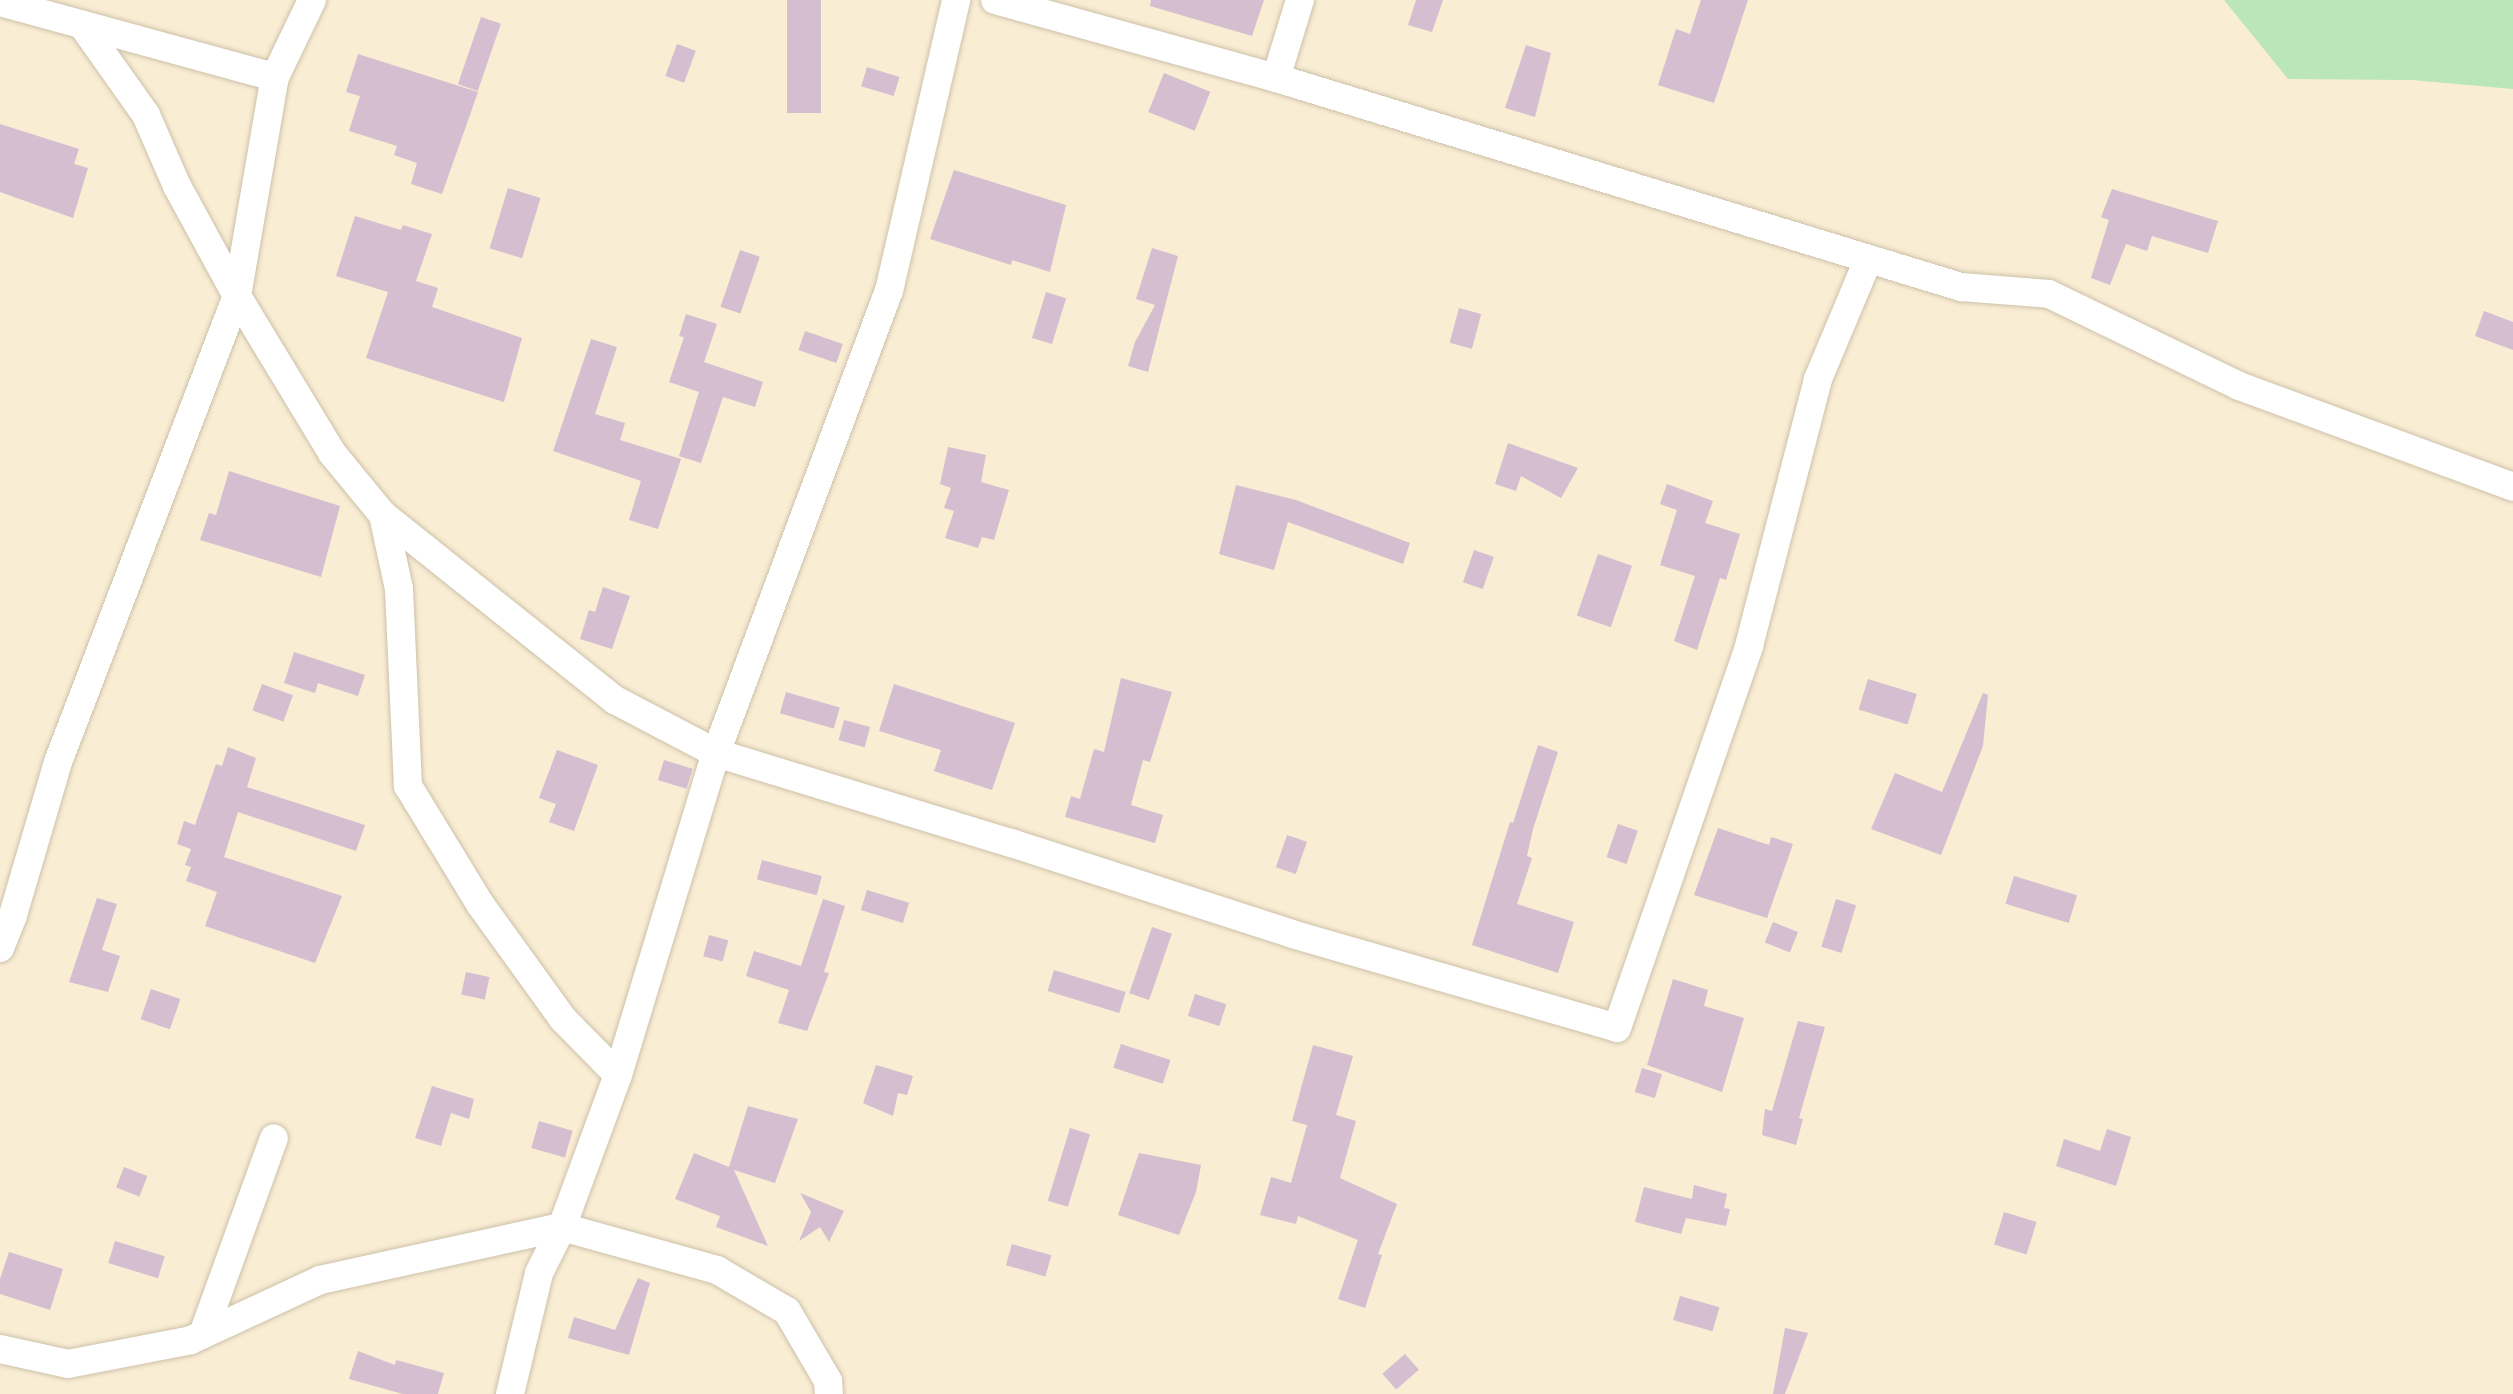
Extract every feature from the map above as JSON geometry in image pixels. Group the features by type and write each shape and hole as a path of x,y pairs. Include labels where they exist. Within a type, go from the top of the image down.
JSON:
{"street":[{"path":"0,948 13,915 58,762 237,296 275,77 312,0"},
{"path":"510,1394 539,1273 562,1227 618,1075 716,753 889,291 956,0"},
{"path":"995,0 1276,78 1961,287 2049,294 2239,386 2513,487"},
{"path":"1276,78 1300,0"},
{"path":"0,2 275,77"},
{"path":"83,26 146,115 177,186 237,296 332,453 383,515 615,700 716,753 1011,843 1292,934 1617,1028 1749,646 1818,379 1868,260"},
{"path":"383,515 399,589 408,786 480,904 563,1019 618,1075"},
{"path":"203,1334 274,1138"},
{"path":"0,1349 68,1364 203,1334 320,1280 562,1227 717,1270 787,1311 828,1381 829,1394"}],"green space":[{"path":"2224,0 2513,0 2513,89 2412,80 2288,79"}],"building":[{"path":"787,0 821,0 821,113 787,113"},
{"path":"1151,0 1264,0 1252,36 1150,6"},
{"path":"1416,0 1443,0 1432,32 1408,25"},
{"path":"1701,0 1748,0 1714,103 1658,85 1676,29 1690,34"},
{"path":"481,17 501,24 478,91 458,84"},
{"path":"677,44 696,51 684,83 665,76"},
{"path":"1526,45 1551,53 1535,117 1505,108"},
{"path":"358,54 478,92 442,194 411,184 417,163 394,155 397,146 349,131 360,96 346,92"},
{"path":"867,67 900,77 894,96 861,86"},
{"path":"1164,73 1210,92 1195,131 1148,112"},
{"path":"0,124 79,149 74,164 88,168 73,218 0,192"},
{"path":"954,170 1066,205 1050,272 1012,260 1011,265 930,239"},
{"path":"508,188 541,198 522,258 490,248"},
{"path":"2112,189 2218,221 2208,253 2152,236 2147,251 2126,244 2110,285 2091,278 2109,220 2101,217"},
{"path":"355,216 401,230 403,225 432,234 416,281 438,288 432,307 522,338 504,402 366,358 388,292 336,276"},
{"path":"1152,248 1178,256 1148,372 1128,366 1135,342 1155,305 1136,299"},
{"path":"740,250 760,257 740,314 720,307"},
{"path":"1046,292 1066,298 1052,344 1032,338"},
{"path":"1459,308 1481,314 1472,349 1450,343"},
{"path":"2484,311 2513,322 2513,350 2475,336"},
{"path":"686,314 717,324 704,362 763,382 755,407 723,397 701,463 679,456 699,392 669,382 684,337 679,336"},
{"path":"805,331 843,344 836,363 798,350"},
{"path":"591,339 617,347 595,414 625,423 620,440 681,459 658,529 629,520 641,481 553,451"},
{"path":"1508,443 1578,468 1561,498 1521,476 1516,491 1495,484"},
{"path":"948,447 986,455 981,482 1009,490 994,540 982,537 978,548 945,538 954,511 944,508 951,488 940,484"},
{"path":"229,471 340,506 321,577 200,540 209,513 216,515"},
{"path":"1667,484 1713,501 1705,523 1740,534 1726,580 1720,578 1697,650 1674,641 1695,576 1660,565 1677,510 1660,504"},
{"path":"1236,485 1296,500 1410,543 1403,564 1288,522 1274,570 1219,554"},
{"path":"1474,550 1494,557 1483,589 1463,582"},
{"path":"1598,554 1632,566 1611,627 1577,615"},
{"path":"603,587 630,596 612,649 580,639 589,610 595,612"},
{"path":"294,652 365,675 358,696 318,683 315,693 284,683"},
{"path":"1121,678 1172,692 1150,762 1143,760 1131,805 1163,815 1155,843 1065,817 1071,796 1080,799 1094,749 1104,752"},
{"path":"1868,679 1917,694 1907,725 1859,710"},
{"path":"262,684 293,695 283,722 252,710"},
{"path":"894,684 1015,723 992,790 934,771 941,750 879,731"},
{"path":"786,692 840,707 834,729 780,713"},
{"path":"1983,693 1988,695 1983,746 1941,855 1871,829 1895,773 1942,792"},
{"path":"844,720 870,727 865,747 839,740"},
{"path":"1538,745 1558,752 1533,829 1527,856 1532,858 1517,904 1574,922 1558,973 1472,945 1510,822 1513,823"},
{"path":"228,747 256,758 247,787 365,825 356,851 238,812 224,857 342,896 315,963 205,926 217,892 186,881 191,867 185,865 191,849 177,844 184,821 195,825 216,764 222,766"},
{"path":"557,750 598,765 574,831 549,822 556,804 539,798"},
{"path":"664,760 693,769 687,789 658,780"},
{"path":"1618,824 1638,831 1626,864 1607,857"},
{"path":"1718,828 1769,845 1771,837 1793,844 1767,918 1694,895"},
{"path":"1287,835 1307,842 1296,874 1276,867"},
{"path":"762,860 822,876 817,895 757,879"},
{"path":"2014,876 2077,895 2069,923 2006,904"},
{"path":"867,890 909,903 903,923 861,910"},
{"path":"97,898 117,904 102,950 120,956 108,992 69,982"},
{"path":"823,899 845,906 824,972 829,973 807,1031 778,1023 789,990 746,976 754,951 801,966"},
{"path":"1836,899 1856,905 1841,953 1821,947"},
{"path":"1773,922 1798,932 1790,953 1765,942"},
{"path":"1152,927 1172,934 1149,1000 1129,993"},
{"path":"709,935 728,940 723,961 703,956"},
{"path":"1054,970 1126,992 1119,1013 1048,991"},
{"path":"466,972 489,977 485,999 461,994"},
{"path":"1673,979 1708,990 1704,1006 1744,1018 1722,1092 1647,1065"},
{"path":"151,989 180,999 170,1029 141,1019"},
{"path":"1195,994 1226,1004 1219,1026 1188,1016"},
{"path":"1798,1021 1825,1027 1799,1118 1803,1119 1796,1145 1762,1135 1765,1109 1772,1111"},
{"path":"1121,1044 1170,1060 1163,1084 1113,1068"},
{"path":"1313,1045 1353,1056 1336,1115 1356,1121 1340,1178 1397,1204 1378,1254 1382,1255 1365,1308 1338,1299 1358,1240 1298,1216 1296,1224 1260,1215 1271,1177 1291,1183 1307,1125 1292,1121"},
{"path":"876,1065 913,1076 907,1095 898,1093 893,1116 863,1103"},
{"path":"1642,1068 1662,1074 1655,1098 1635,1092"},
{"path":"432,1086 474,1099 469,1119 451,1113 441,1146 415,1138"},
{"path":"748,1106 798,1119 775,1183 734,1170 768,1246 716,1227 720,1216 675,1199 694,1153 729,1167"},
{"path":"539,1121 573,1131 565,1158 531,1148"},
{"path":"1070,1128 1090,1134 1068,1207 1048,1201"},
{"path":"2107,1129 2131,1137 2116,1186 2056,1166 2064,1139 2100,1151"},
{"path":"1139,1153 1201,1165 1196,1192 1179,1235 1118,1215"},
{"path":"124,1167 147,1176 139,1196 116,1188"},
{"path":"1694,1185 1727,1194 1724,1208 1730,1209 1726,1226 1686,1218 1681,1234 1635,1222 1644,1187 1692,1199"},
{"path":"800,1193 844,1211 829,1242 820,1227 799,1241 811,1212"},
{"path":"2004,1212 2037,1222 2027,1254 1994,1245"},
{"path":"115,1241 165,1256 158,1278 108,1263"},
{"path":"1012,1244 1051,1255 1045,1276 1006,1265"},
{"path":"9,1252 63,1269 50,1310 0,1294 0,1279"},
{"path":"638,1278 650,1283 629,1355 568,1338 574,1317 615,1330"},
{"path":"1680,1296 1719,1307 1713,1331 1673,1320"},
{"path":"1785,1328 1808,1333 1785,1394 1773,1394"},
{"path":"358,1351 395,1365 396,1360 444,1373 438,1394 403,1394 349,1379"},
{"path":"1405,1354 1419,1370 1396,1390 1382,1374"}]}
